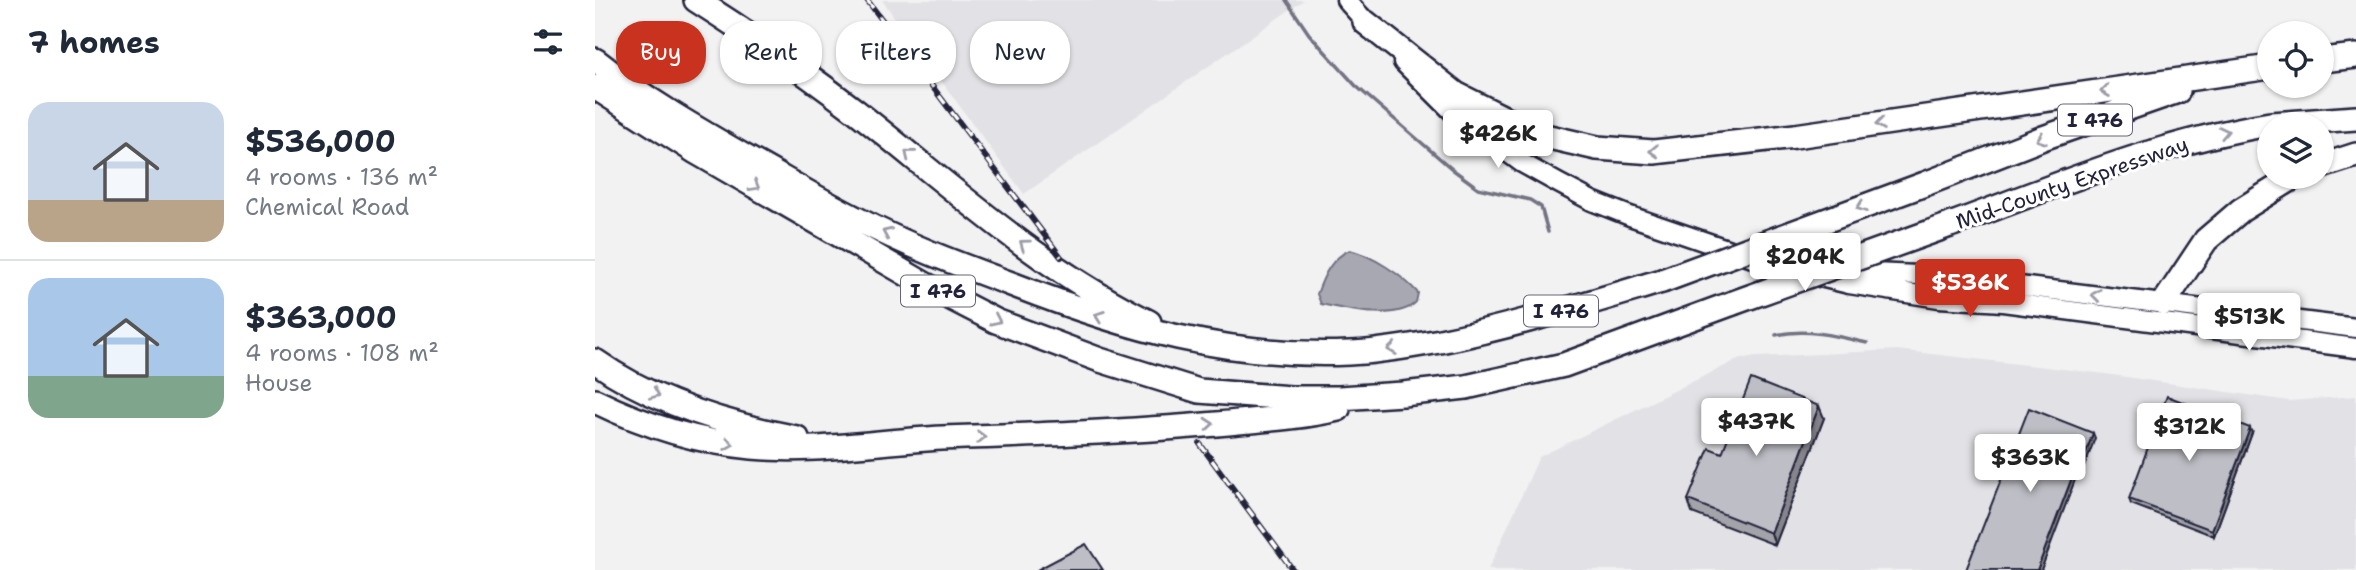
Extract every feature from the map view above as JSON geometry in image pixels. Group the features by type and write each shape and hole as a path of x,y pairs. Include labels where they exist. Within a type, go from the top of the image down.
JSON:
{"highway":[{"path":"696,0 750,34 856,111 1049,263 1129,312 1188,340"},
{"path":"1365,22 1456,94 1536,134 1597,148 1654,152 1795,136 2257,71"},
{"path":"2334,59 2356,56"},
{"name":"I 476","path":"595,60 703,144"},
{"name":"I 476","path":"595,87 703,144 858,220 961,265 1114,322 1188,340 1304,354 1398,349 1534,320 1662,281 2043,138 2177,91 2257,72"},
{"name":"Mid-County Expressway","path":"2334,120 2356,118"},
{"name":"Mid-County Expressway","path":"703,144 938,291 996,321 1100,360 1199,391 1291,398 1403,394 1466,387 1564,365 2104,168 2221,132 2257,126"},
{"path":"2334,162 2356,155"},
{"path":"2168,313 2206,240 2241,210 2275,189"},
{"path":"595,362 650,393 710,416 813,441 859,443"},
{"path":"595,401 621,414 708,441 779,448 913,439 1140,430 1286,418 1403,394"}],"main road":[{"path":"1346,0 1421,82 1454,113 1522,163 1592,201 1779,267 1849,284 1939,298 2003,302 2147,321 2168,313 2356,328"},
{"path":"1685,235 1803,262 1872,273 1940,276 2168,313 2356,348"}],"shaded area":[{"path":"882,0 1304,0 1024,194 943,84 956,84 956,21 897,21"},
{"path":"1350,250 1377,261 1404,280 1418,293 1416,302 1407,308 1384,313 1321,304 1317,294 1326,274 1333,262"},
{"path":"1897,350 2106,374 2289,401 2356,396 2356,570 1488,570 1539,457 1741,358"}],"building":[{"path":"1751,379 1819,406 1771,533 1688,500 1709,448 1722,453"},
{"path":"2167,396 2250,428 2212,530 2129,499"},
{"path":"2029,408 2093,433 2083,460 2079,459 2037,570 1966,570"},
{"path":"1086,544 1103,570 1037,570"}],"waterway":[{"path":"1286,0 1309,34 1356,86 1452,169 1478,188 1530,200 1541,207 1548,232"},
{"path":"1776,335 1810,333 1867,343"}],"railway":[{"path":"867,0 1061,257"},
{"path":"1200,444 1293,570"}]}
